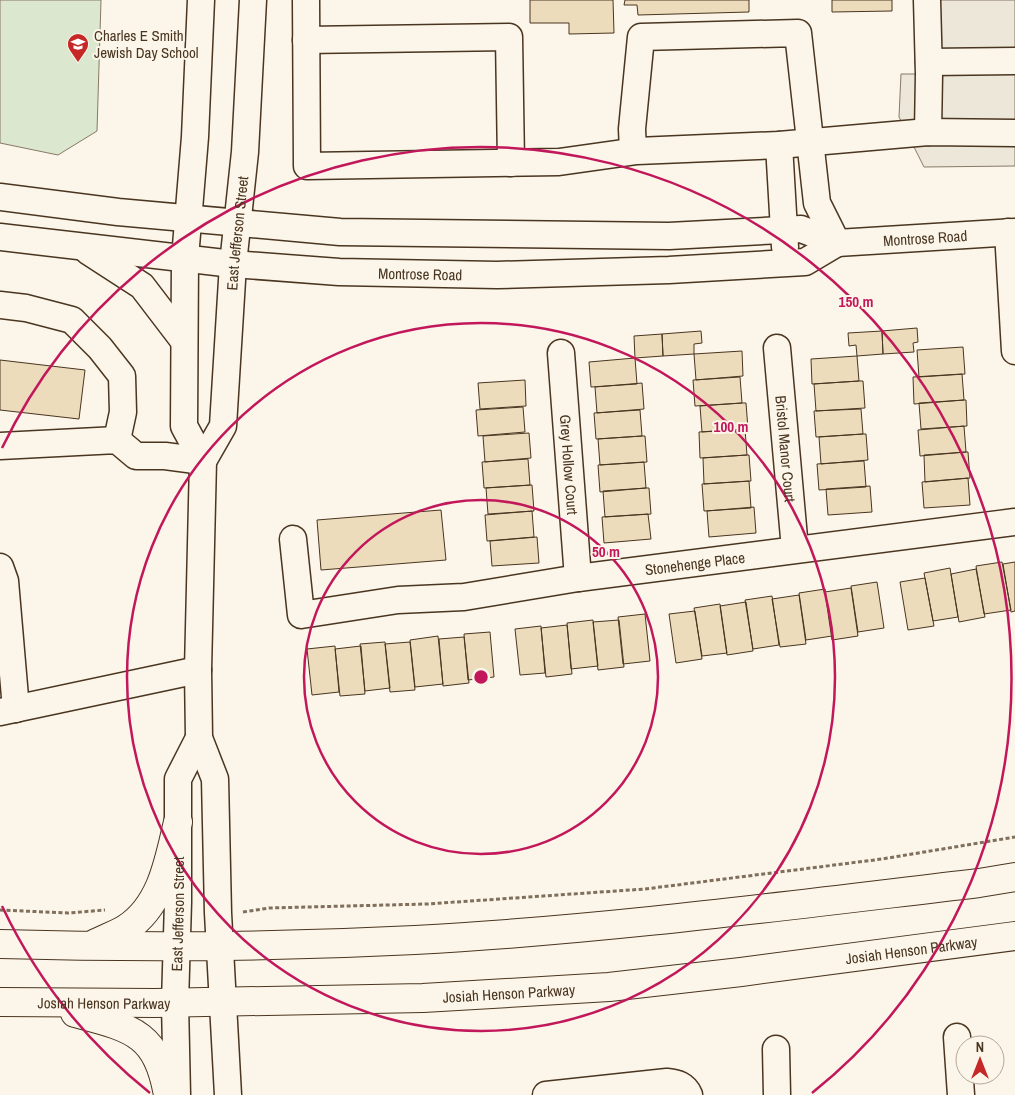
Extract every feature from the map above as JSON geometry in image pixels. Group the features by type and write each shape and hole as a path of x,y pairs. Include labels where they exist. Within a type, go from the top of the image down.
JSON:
{"main road":[{"path":"91,946 127,928 146,912 164,878 178,822"},
{"path":"0,944 177,946 416,940 602,926 979,883 1015,877"},
{"name":"Josiah Henson Parkway","path":"0,1002 222,1003 423,998 610,987 751,971 1015,936"},
{"path":"37,1003 108,1022 138,1036 146,1042 158,1057 168,1095"}],"street":[{"path":"201,0 195,137 185,258 184,426 204,461"},
{"name":"East Jefferson Street","path":"228,1095 222,1003 215,779 198,738 198,670 204,461 223,426 233,264 244,152 253,0"},
{"path":"306,0 307,166 559,162 633,151 779,145 928,132 1015,133"},
{"path":"927,0 929,62 928,132"},
{"path":"633,151 632,129 641,37 798,33 817,203 836,243"},
{"path":"306,40 509,37 511,162"},
{"path":"929,62 1015,61"},
{"path":"779,145 786,263"},
{"name":"Montrose Road","path":"0,197 118,212 340,232 669,236 801,228 836,243 1012,232"},
{"path":"1012,232 1015,352"},
{"name":"Montrose Road","path":"0,237 233,264 339,272 497,274 669,270 805,262 836,243"},
{"path":"84,248 142,286 184,341"},
{"path":"0,305 26,308 72,320 100,348 122,376 122,412 117,440"},
{"name":"Bristol Manor Court","path":"777,348 796,549"},
{"name":"Grey Hollow Court","path":"561,353 578,578"},
{"path":"0,446 117,440 136,456 165,456 204,461"},
{"name":"Stonehenge Place","path":"293,539 301,615 398,600 464,597 578,578 1015,522"},
{"path":"0,567 5,581 8,711 198,670"},
{"name":"East Jefferson Street","path":"177,1095 175,1003 178,780 198,738"},
{"path":"776,1049 778,1095"},
{"path":"546,1095 667,1082 678,1083 690,1095"}],"path":[{"path":"243,912 269,908 427,904 645,889 882,859 1015,837"},
{"path":"0,910 68,913 109,910"}],"green space":[{"path":"0,0 101,0 97,131 58,155 0,143"}],"shaded area":[{"path":"927,0 1015,0 1015,166 924,167 899,117 901,74 929,74"}],"building":[{"path":"530,0 613,0 614,33 569,34 569,23 530,23"},
{"path":"625,0 749,0 749,12 638,15 637,5 624,5"},
{"path":"832,0 892,0 892,11 832,12"},
{"path":"917,328 918,342 913,343 914,352 883,354 882,331"},
{"path":"701,331 702,343 694,344 694,354 663,356 662,334"},
{"path":"882,331 883,354 857,356 856,345 849,346 848,333"},
{"path":"662,334 663,356 635,358 634,336"},
{"path":"963,347 965,374 919,377 917,350"},
{"path":"742,351 743,376 696,380 694,354"},
{"path":"857,356 859,381 812,384 811,359"},
{"path":"635,358 637,384 591,387 589,362"},
{"path":"0,360 85,370 79,419 0,410"},
{"path":"962,374 964,400 914,404 913,377"},
{"path":"740,377 742,403 695,406 693,380"},
{"path":"525,380 526,406 480,409 478,383"},
{"path":"863,381 865,408 816,411 814,384"},
{"path":"642,383 644,409 597,413 595,387"},
{"path":"966,400 967,426 921,429 919,403"},
{"path":"746,403 748,429 702,432 700,406"},
{"path":"523,407 525,432 478,436 476,410"},
{"path":"861,409 863,434 816,437 814,411"},
{"path":"640,410 642,436 596,439 594,413"},
{"path":"964,426 966,452 920,456 918,430"},
{"path":"745,429 747,455 700,458 699,432"},
{"path":"529,433 531,458 485,462 483,436"},
{"path":"866,434 868,460 821,464 819,437"},
{"path":"645,436 647,462 600,465 598,439"},
{"path":"968,452 970,478 925,482 924,455"},
{"path":"749,455 751,481 704,484 703,458"},
{"path":"528,459 530,485 484,488 482,462"},
{"path":"864,461 866,487 819,490 817,464"},
{"path":"644,462 646,488 600,492 598,465"},
{"path":"968,478 970,505 924,508 922,482"},
{"path":"749,481 751,508 704,511 702,484"},
{"path":"532,485 534,511 488,514 486,488"},
{"path":"870,486 872,512 828,515 826,489"},
{"path":"649,488 651,514 605,517 603,491"},
{"path":"754,507 756,533 709,537 707,511"},
{"path":"441,510 446,560 321,570 317,520"},
{"path":"532,511 534,537 487,541 485,515"},
{"path":"648,514 651,539 604,543 602,517"},
{"path":"537,537 539,563 492,566 490,541"},
{"path":"1002,562 1011,610 984,614 976,566"},
{"path":"1015,562 1015,611 1011,612 1003,564"},
{"path":"950,568 958,617 933,621 924,573"},
{"path":"976,569 985,617 959,622 951,574"},
{"path":"925,578 934,626 908,630 900,582"},
{"path":"877,582 884,628 858,632 851,586"},
{"path":"851,588 858,636 832,640 825,592"},
{"path":"825,589 832,636 806,640 799,593"},
{"path":"799,595 806,644 780,647 772,599"},
{"path":"772,596 779,645 753,649 745,600"},
{"path":"746,602 753,651 727,655 720,606"},
{"path":"720,604 727,653 702,656 694,608"},
{"path":"695,611 702,659 676,663 669,614"},
{"path":"645,614 650,661 623,664 618,617"},
{"path":"593,620 598,666 571,669 567,623"},
{"path":"619,620 624,667 598,670 593,622"},
{"path":"567,625 572,674 546,677 541,628"},
{"path":"541,626 545,673 520,675 515,629"},
{"path":"490,632 494,677 468,680 464,634"},
{"path":"438,636 443,684 415,687 410,640"},
{"path":"464,637 469,683 443,686 439,639"},
{"path":"385,642 390,688 365,691 360,644"},
{"path":"410,642 415,690 390,692 385,644"},
{"path":"335,646 339,692 312,695 307,649"},
{"path":"361,646 365,694 340,696 335,649"}],"place":[{"name":"Charles E Smith Jewish Day School","path":"78,63"}]}
